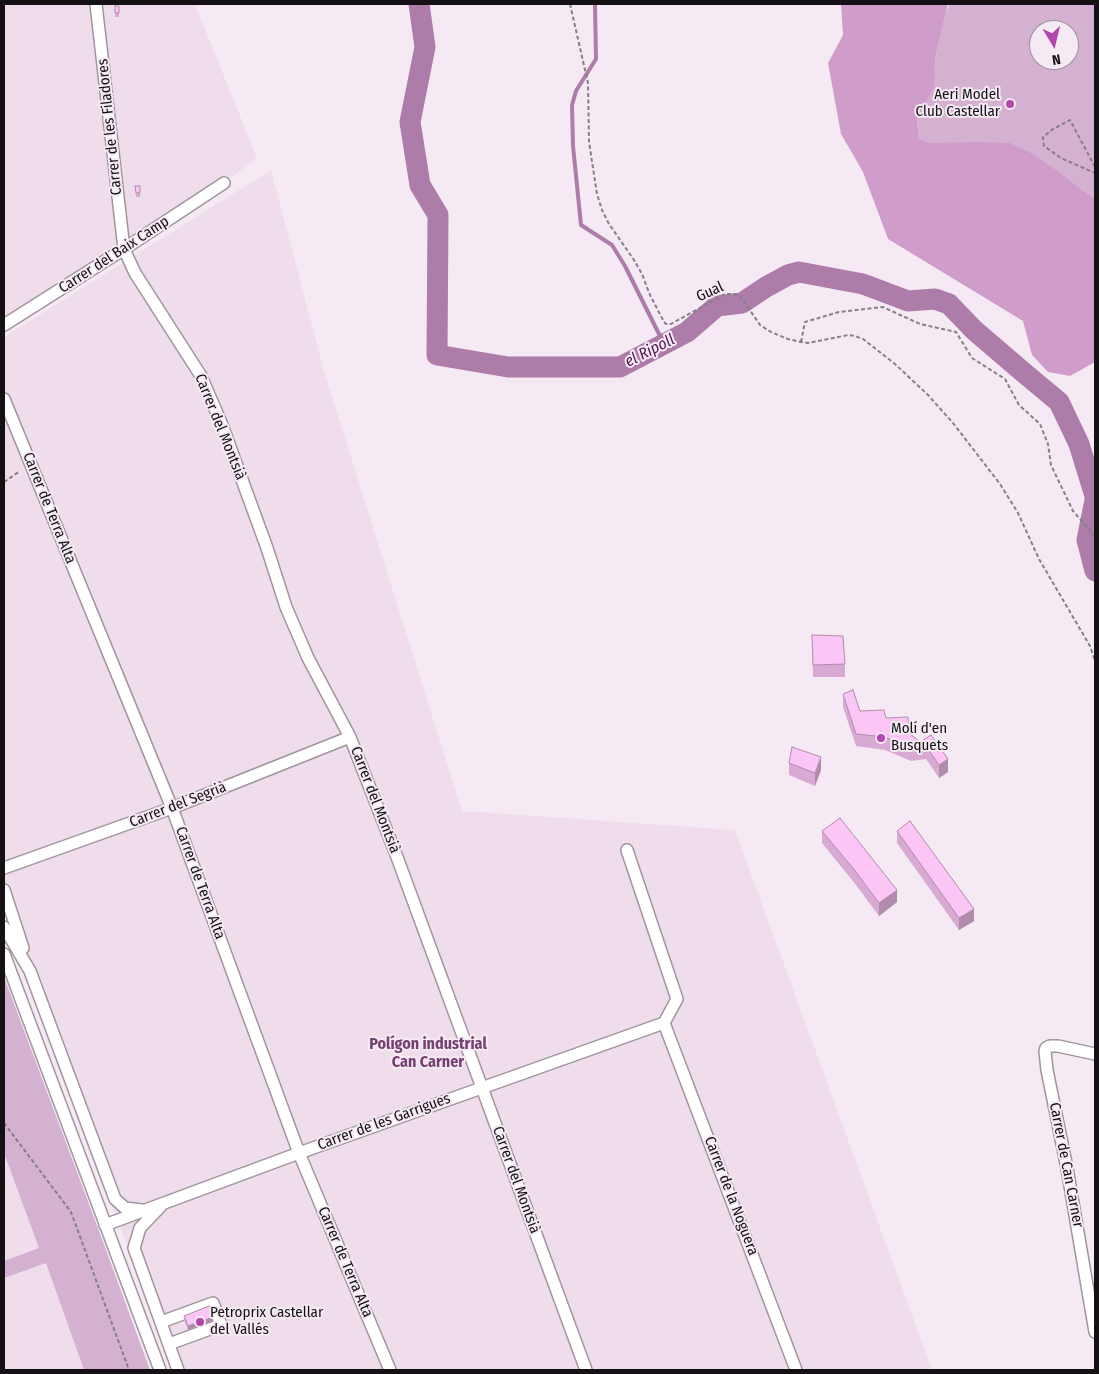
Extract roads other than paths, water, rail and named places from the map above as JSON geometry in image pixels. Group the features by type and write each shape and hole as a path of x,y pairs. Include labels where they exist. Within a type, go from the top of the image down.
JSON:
{"street":[{"name":"Carrer de les Filadores","path":"96,4 124,249"},
{"name":"Carrer del Baix Camp","path":"4,325 224,183"},
{"name":"Carrer del Montsià","path":"124,249 135,273 201,376 222,425 267,548 286,607 308,658 350,737 397,857 586,1370"},
{"name":"Carrer de Terra Alta","path":"4,399 172,808 299,1153 390,1370"},
{"name":"Carrer del Segrià","path":"4,868 172,808 350,737"},
{"path":"627,850 678,1000 664,1022"},
{"path":"4,890 30,971 115,1198 125,1208 144,1211"},
{"path":"4,927 30,971"},
{"path":"4,954 160,1370"},
{"name":"Carrer de les Garrigues","path":"105,1225 664,1022"},
{"name":"Carrer de la Noguera","path":"664,1022 796,1370"},
{"name":"Carrer de Can Carner","path":"1095,1054 1058,1046 1050,1046 1045,1051 1095,1332"},
{"path":"163,1204 140,1228 134,1248 178,1370"},
{"path":"161,1322 213,1303 221,1325 169,1344"}],"waterway":[{"name":"el Ripoll","path":"419,4 425,47 410,122 420,185 438,215 437,355 508,367 620,367 687,332 717,306 742,303 788,275 799,272 863,284 908,301 935,299 949,304 974,330 1059,402 1079,444 1095,496"},
{"path":"595,4 596,59 576,91 572,105 573,146 581,225 612,245 625,266 664,344"},
{"name":"el Ripoll","path":"1095,500 1087,540 1095,571"}],"place":[{"name":"Aeri Model Club Castellar","path":"1010,104"},
{"name":"Molí d'en Busquets","path":"881,738"},
{"name":"Petroprix Castellar del Vallés","path":"200,1322"}],"district":[{"name":"Polígon industrial Can Carner","path":"428,1054"}]}
